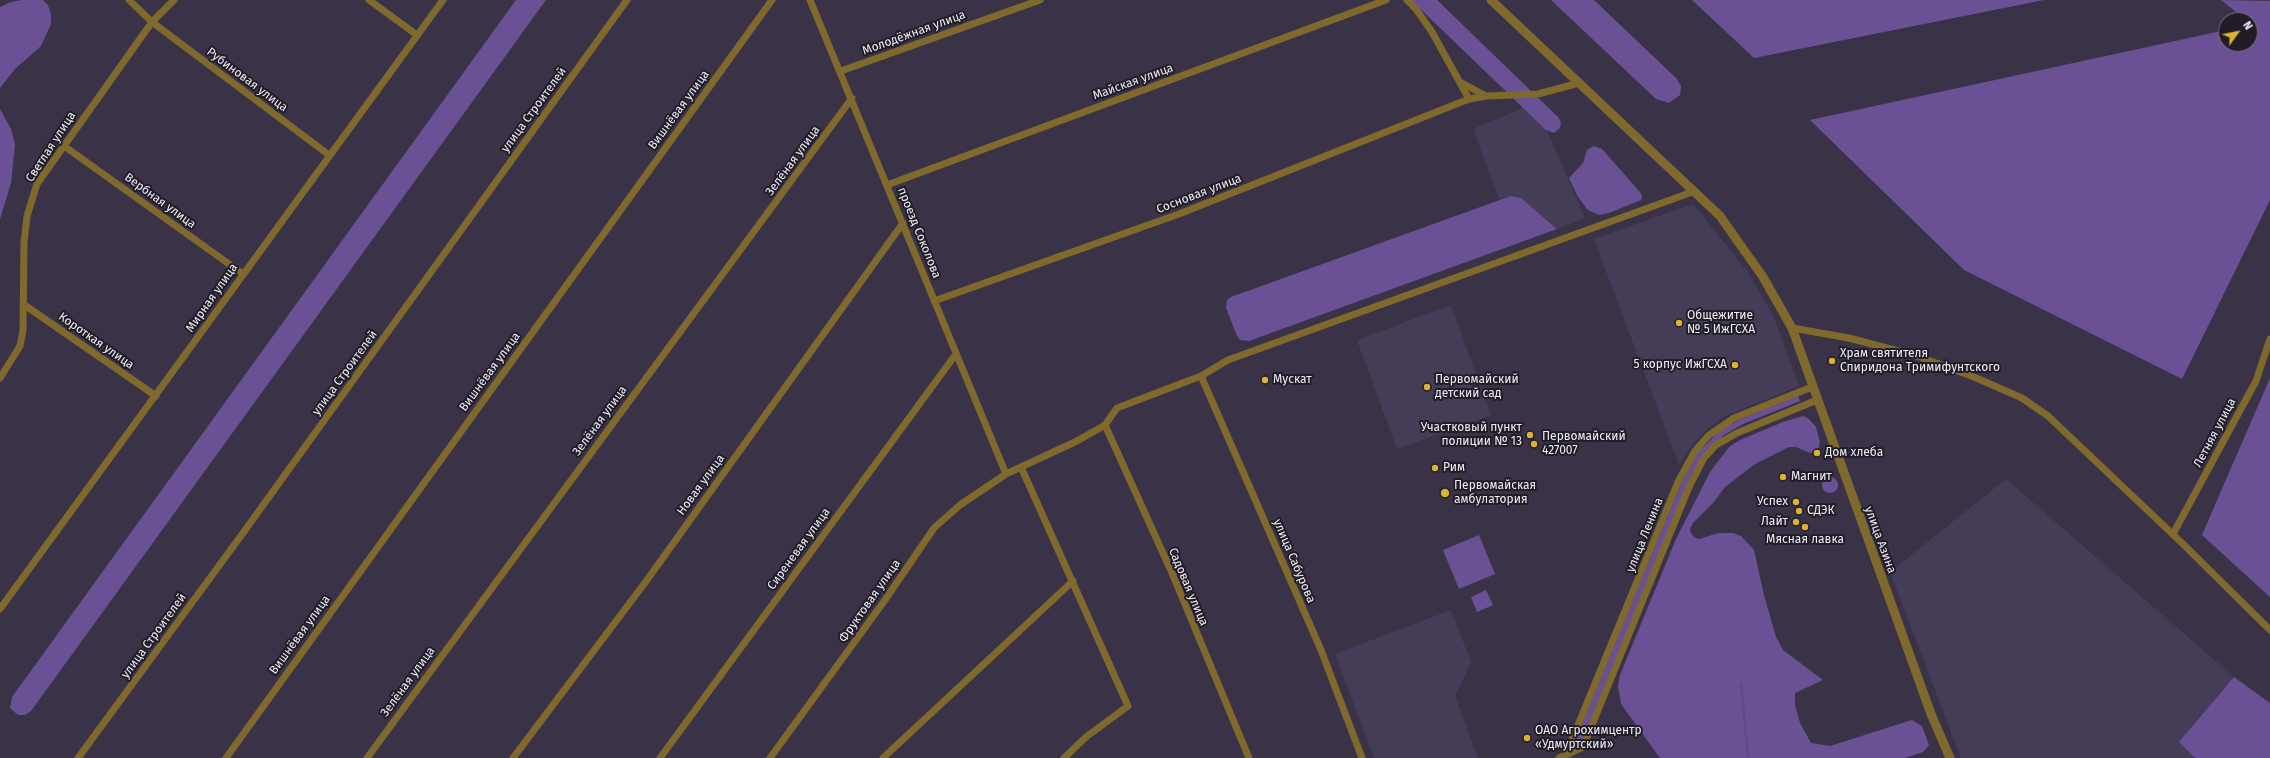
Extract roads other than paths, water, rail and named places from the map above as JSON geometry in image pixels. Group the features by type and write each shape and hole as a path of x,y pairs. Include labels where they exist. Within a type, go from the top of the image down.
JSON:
{"street":[{"name":"Рубиновая улица","path":"129,0 152,22 329,155"},
{"name":"Светлая улица","path":"0,378 20,346 23,331 27,216 38,184 152,22 174,0"},
{"path":"369,0 417,35"},
{"name":"Мирная улица","path":"0,609 443,0"},
{"name":"улица Строителей","path":"78,758 244,533 627,0"},
{"name":"Вишнёвая улица","path":"226,758 772,0"},
{"name":"проезд Соколова","path":"810,0 841,71 1006,474"},
{"name":"Молодёжная улица","path":"841,71 1040,0"},
{"name":"Майская улица","path":"887,185 1386,0"},
{"path":"1407,0 1416,9 1428,26 1469,100"},
{"name":"улица Азина","path":"1491,0 1720,216 1759,270 1792,328 1931,714 1950,758"},
{"path":"1460,82 1487,96"},
{"name":"Сосновая улица","path":"934,301 1186,211 1469,100 1487,96 1538,94 1579,83"},
{"name":"Зелёная улица","path":"367,758 852,98"},
{"name":"Вербная улица","path":"64,146 243,274"},
{"path":"1105,425 1117,408 1201,376 1228,360 1695,191"},
{"name":"Новая улица","path":"513,758 647,580 903,223"},
{"name":"Короткая улица","path":"23,304 156,396"},
{"path":"1792,328 1849,338 1917,356 1974,377 2022,398 2048,416 2173,534 2270,630"},
{"name":"Летняя улица","path":"2173,534 2256,381 2270,339"},
{"name":"Сиреневая улица","path":"660,758 956,354"},
{"name":"улица Сабурова","path":"1201,376 1321,650 1362,758"},
{"name":"улица Ленина","path":"1569,754 1571,742 1678,482 1695,451 1708,436 1734,418 1812,387"},
{"name":"улица Ленина","path":"1559,758 1583,747 1689,487 1704,458 1716,445 1732,435 1817,400"},
{"name":"Фруктовая улица","path":"770,758 885,600 934,528 960,504 1006,474 1077,441 1105,425"},
{"name":"Садовая улица","path":"1105,425 1172,573 1249,758"},
{"path":"1021,467 1128,706 1086,737 1064,758"},
{"path":"883,758 1073,581"}],"waterway":[{"path":"1741,683 1748,758"}],"place":[{"name":"Общежитие № 5 ИжГСХА","path":"1679,323"},
{"name":"Храм святителя Спиридона Тримифунтского","path":"1832,361"},
{"name":"5 корпус ИжГСХА","path":"1735,365"},
{"name":"Мускат","path":"1265,380"},
{"name":"Первомайский детский сад","path":"1427,387"},
{"name":"Участковый пункт полиции № 13","path":"1530,435"},
{"name":"Первомайский 427007","path":"1534,444"},
{"name":"Дом хлеба","path":"1817,453"},
{"name":"Рим","path":"1435,468"},
{"name":"Магнит","path":"1783,477"},
{"name":"Первомайская амбулатория","path":"1445,493"},
{"name":"Успех","path":"1796,502"},
{"name":"СДЭК","path":"1799,511"},
{"name":"Лайт","path":"1796,522"},
{"name":"Мясная лавка","path":"1805,527"},
{"name":"ОАО Агрохимцентр «Удмуртский»","path":"1527,738"}]}
